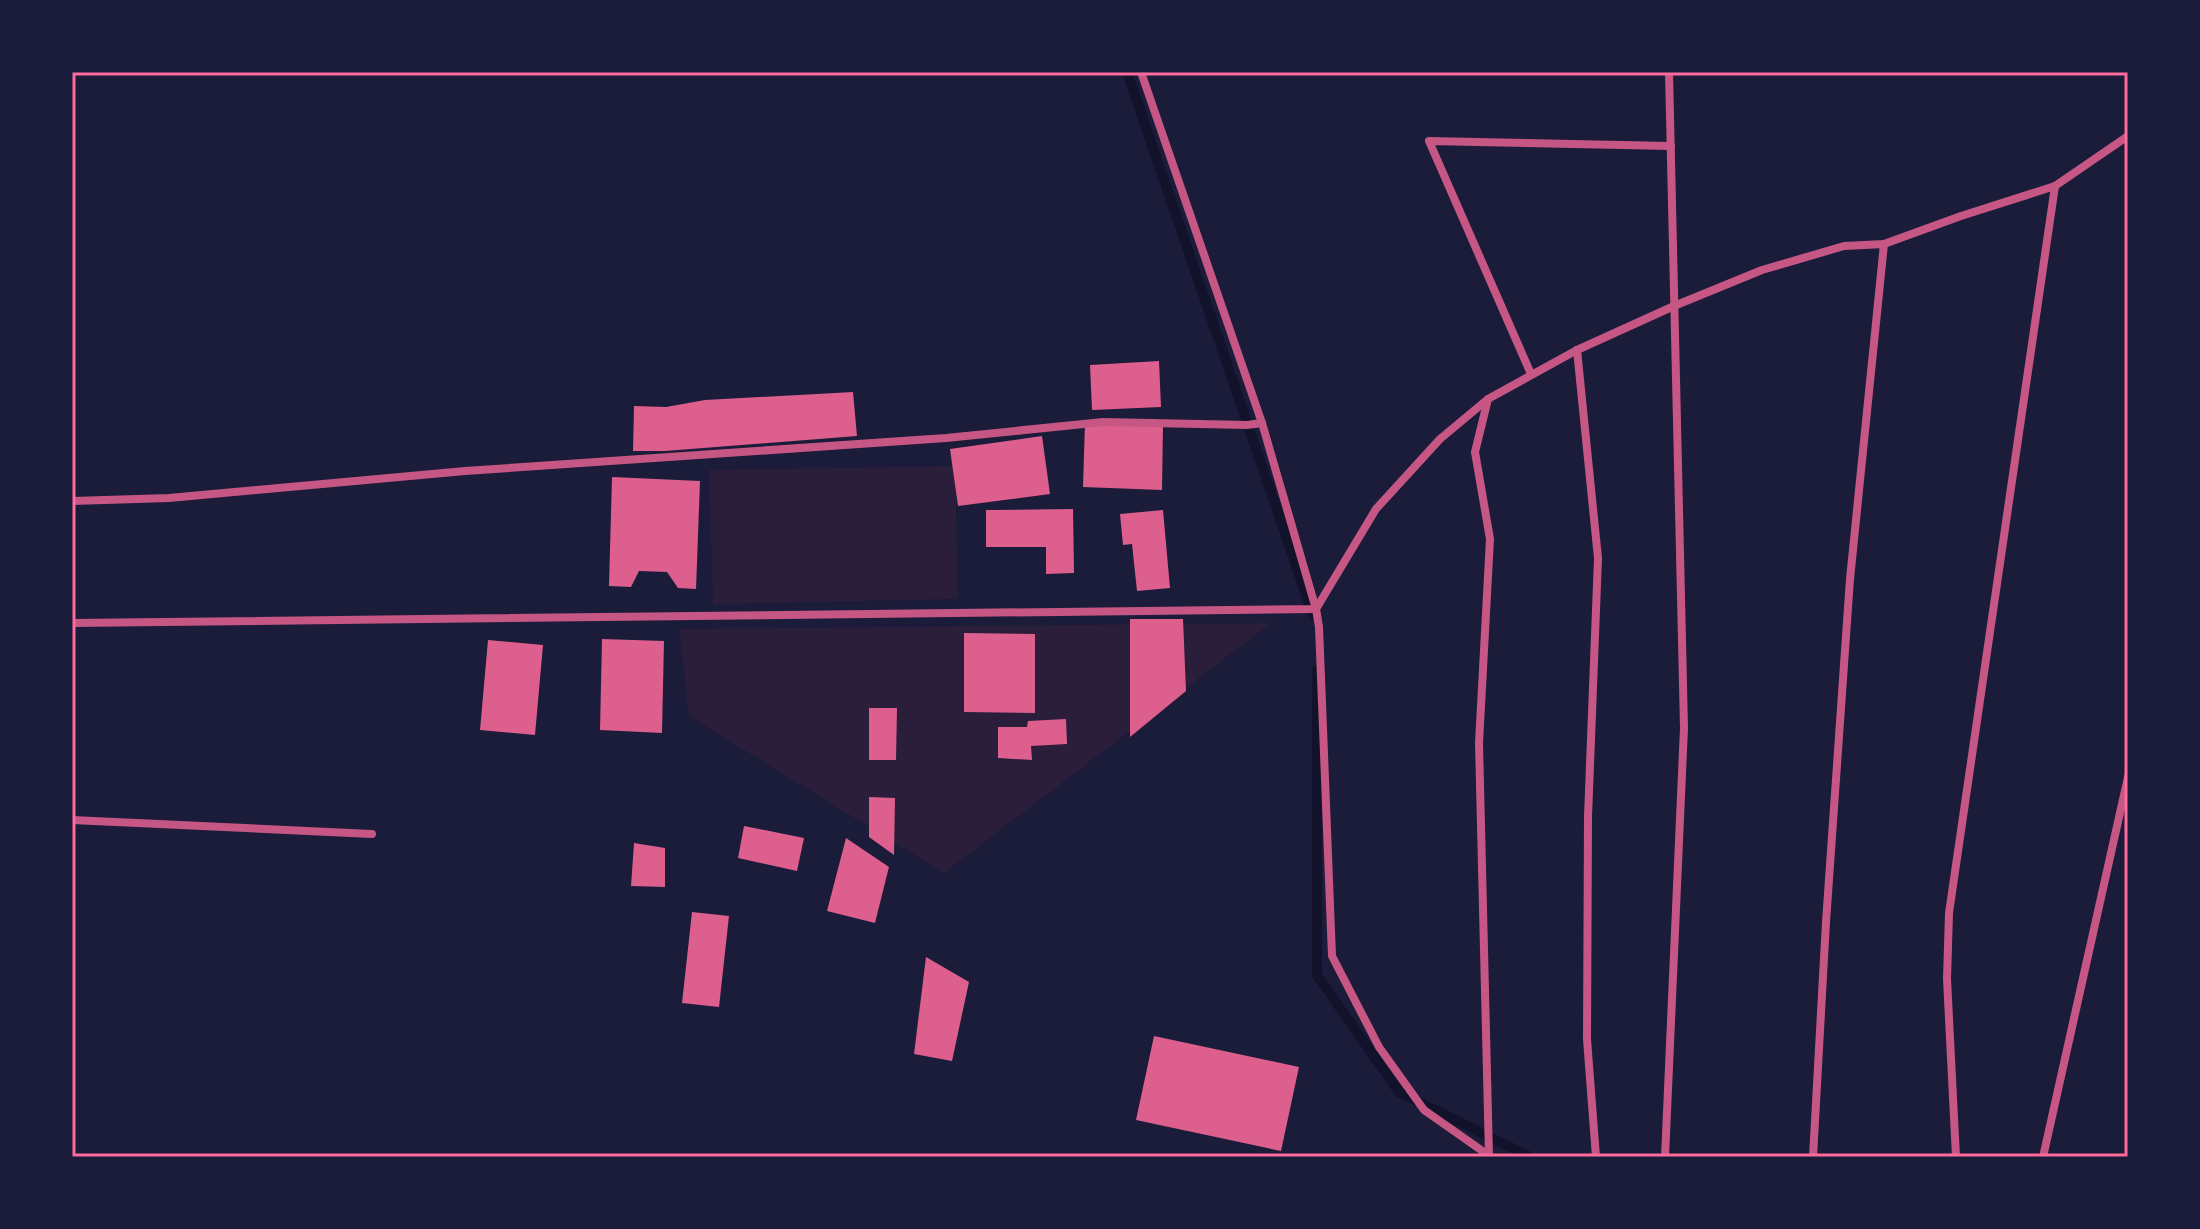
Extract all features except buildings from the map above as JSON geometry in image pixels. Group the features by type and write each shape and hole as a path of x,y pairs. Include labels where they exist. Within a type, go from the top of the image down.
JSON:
{"street":[{"path":"1141,72 1262,423 1316,609 1332,956 1379,1047 1424,1110 1490,1157"},
{"path":"1665,1157 1684,728 1669,72"},
{"path":"1316,609 1376,509 1440,439 1488,399 1577,350 1762,270 1844,246 1884,244 2055,186 2128,136"},
{"path":"1531,374 1429,141 1671,146"},
{"path":"1956,1157 1947,979 1949,913 2055,186"},
{"path":"1813,1157 1850,579 1884,244"},
{"path":"1577,350 1598,558 1587,849 1587,1039 1596,1157"},
{"path":"1488,399 1475,452 1490,539 1479,743 1490,1157"},
{"path":"72,501 169,498 465,471 946,438 1103,422 1262,423"},
{"path":"72,623 1316,609"},
{"path":"2043,1157 2128,777"},
{"path":"72,820 372,834"}],"shaded area":[{"path":"955,466 958,599 713,604 709,470"},
{"path":"1271,623 944,873 689,716 679,629"}],"waterway":[{"path":"1127,72 1313,615"},
{"path":"1317,670 1317,975 1399,1092 1530,1157"}]}
